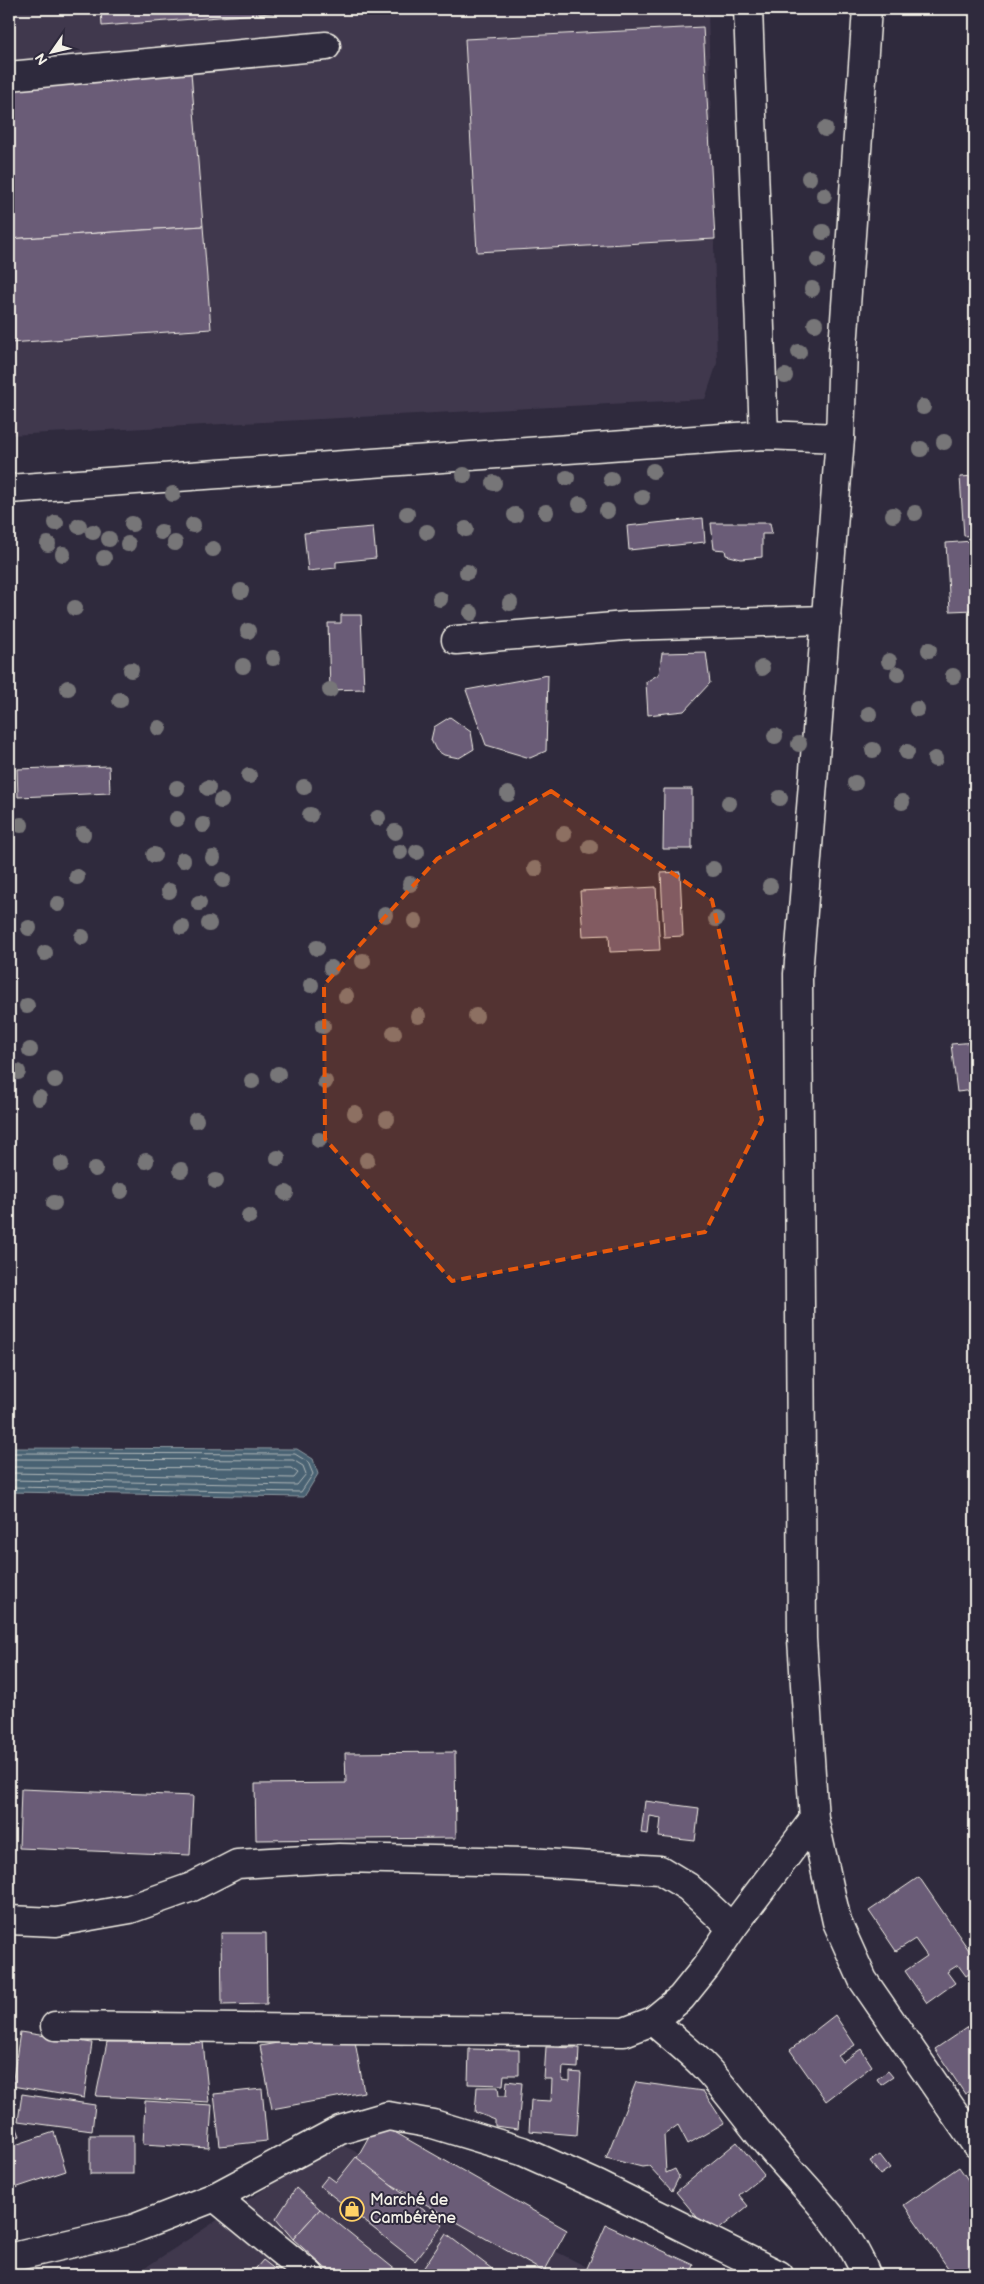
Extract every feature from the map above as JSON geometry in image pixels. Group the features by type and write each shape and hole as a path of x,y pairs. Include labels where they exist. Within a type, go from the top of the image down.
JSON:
{"street":[{"path":"748,9 764,435"},
{"path":"867,9 843,348 840,438 827,620 818,704 798,974 802,1639 814,1819 837,1922 863,1980 975,2143"},
{"path":"9,76 326,46"},
{"path":"9,489 764,435 840,438"},
{"path":"456,640 626,626 827,620"},
{"path":"55,2026 624,2032 653,2021 681,1998 706,1967 732,1928 814,1819"},
{"path":"9,1920 56,1922 130,1909 192,1887 237,1864 339,1858 528,1862 660,1870 688,1887 732,1928"},
{"path":"653,2021 702,2064 720,2083 770,2147 818,2201 856,2255 866,2275"},
{"path":"9,2258 133,2229 215,2197 340,2130 388,2116 433,2124 522,2151 598,2185 779,2275"},
{"path":"215,2197 310,2275"}],"highlighted area":[{"path":"551,791 712,900 762,1120 705,1232 452,1281 325,1139 324,985 437,859"}],"shaded area":[{"path":"9,9 708,9 717,363 705,399 9,435"},
{"name":"Marché de Cambérène","path":"336,2142 603,2275 134,2275"}],"water":[{"path":"9,1448 297,1449 313,1459 318,1474 304,1497 9,1492"}],"building":[{"path":"101,9 323,9 102,26"},
{"path":"703,27 715,239 477,252 465,39"},
{"path":"191,72 203,226 9,239 9,85"},
{"path":"203,226 211,329 9,343 9,239"},
{"path":"975,476 975,535 964,536 960,477"},
{"path":"703,518 705,542 629,550 627,526"},
{"path":"711,523 770,523 772,534 762,534 762,557 741,559 726,555 725,550 714,549"},
{"path":"373,527 376,558 336,562 336,568 308,571 304,533"},
{"path":"972,541 973,548 975,548 975,610 950,611 946,543"},
{"path":"341,615 361,615 364,689 330,690 328,623 341,623"},
{"path":"706,652 710,683 684,711 648,715 646,682 659,674 662,653"},
{"path":"548,675 546,751 530,758 486,745 466,690"},
{"path":"450,717 471,732 474,749 459,758 444,755 436,750 431,740 434,727"},
{"path":"109,766 110,793 18,797 17,769"},
{"path":"664,789 692,789 692,849 663,849"},
{"path":"680,872 683,936 664,937 661,873"},
{"path":"656,887 660,950 610,952 609,935 583,936 580,891"},
{"path":"975,1042 975,1090 957,1092 951,1044"},
{"path":"971,1133 975,1133 975,1211"},
{"path":"455,1752 456,1838 256,1840 255,1784 346,1783 345,1753"},
{"path":"21,1789 193,1796 190,1855 19,1848"},
{"path":"645,1801 699,1808 695,1841 659,1837 661,1818 650,1816 648,1834 641,1833"},
{"path":"919,1877 975,1959 975,1970 966,1976 958,1965 947,1972 955,1983 927,2003 905,1971 927,1956 915,1939 896,1951 869,1911"},
{"path":"221,1933 266,1933 267,2004 222,2005"},
{"path":"835,2015 855,2045 838,2056 842,2062 861,2049 872,2066 826,2101 790,2050"},
{"path":"975,2022 975,2087 965,2094 935,2049"},
{"path":"353,2030 364,2092 272,2109 260,2046"},
{"path":"20,2032 92,2043 84,2098 12,2086"},
{"path":"107,2042 203,2042 209,2102 96,2096"},
{"path":"546,2047 579,2048 578,2068 563,2067 562,2080 570,2081 570,2072 581,2073 577,2135 529,2131 531,2100 551,2101 552,2079 544,2079"},
{"path":"469,2049 519,2050 519,2075 504,2075 503,2085 468,2084"},
{"path":"888,2071 893,2077 881,2085 877,2079"},
{"path":"507,2081 522,2083 518,2129 495,2126 495,2120 475,2112 477,2087 498,2087 499,2096 506,2096"},
{"path":"636,2082 703,2091 724,2123 688,2144 678,2125 664,2135 666,2173 675,2169 679,2177 672,2191 649,2166 642,2167 606,2158"},
{"path":"262,2089 267,2141 220,2146 214,2094"},
{"path":"22,2094 95,2105 92,2131 18,2121"},
{"path":"145,2101 212,2105 209,2148 143,2144"},
{"path":"9,2108 20,2136 9,2139"},
{"path":"377,2122 567,2230 544,2272 354,2163"},
{"path":"54,2132 66,2171 9,2190 9,2147"},
{"path":"90,2135 133,2135 133,2174 90,2174"},
{"path":"737,2142 764,2175 739,2195 748,2206 712,2235 676,2192"},
{"path":"880,2155 890,2168 880,2175 870,2161"},
{"path":"356,2157 443,2225 415,2261 320,2186 328,2176 336,2182"},
{"path":"959,2167 975,2190 975,2275 953,2275 904,2205"},
{"path":"296,2188 320,2209 293,2239 276,2219"},
{"path":"320,2209 402,2275 333,2275 293,2239"},
{"path":"606,2225 694,2265 690,2275 584,2275"},
{"path":"446,2234 500,2275 425,2275 421,2272"},
{"path":"263,2260 282,2275 250,2275"}],"place":[{"name":"Marché de Cambérène","path":"352,2209"}]}
